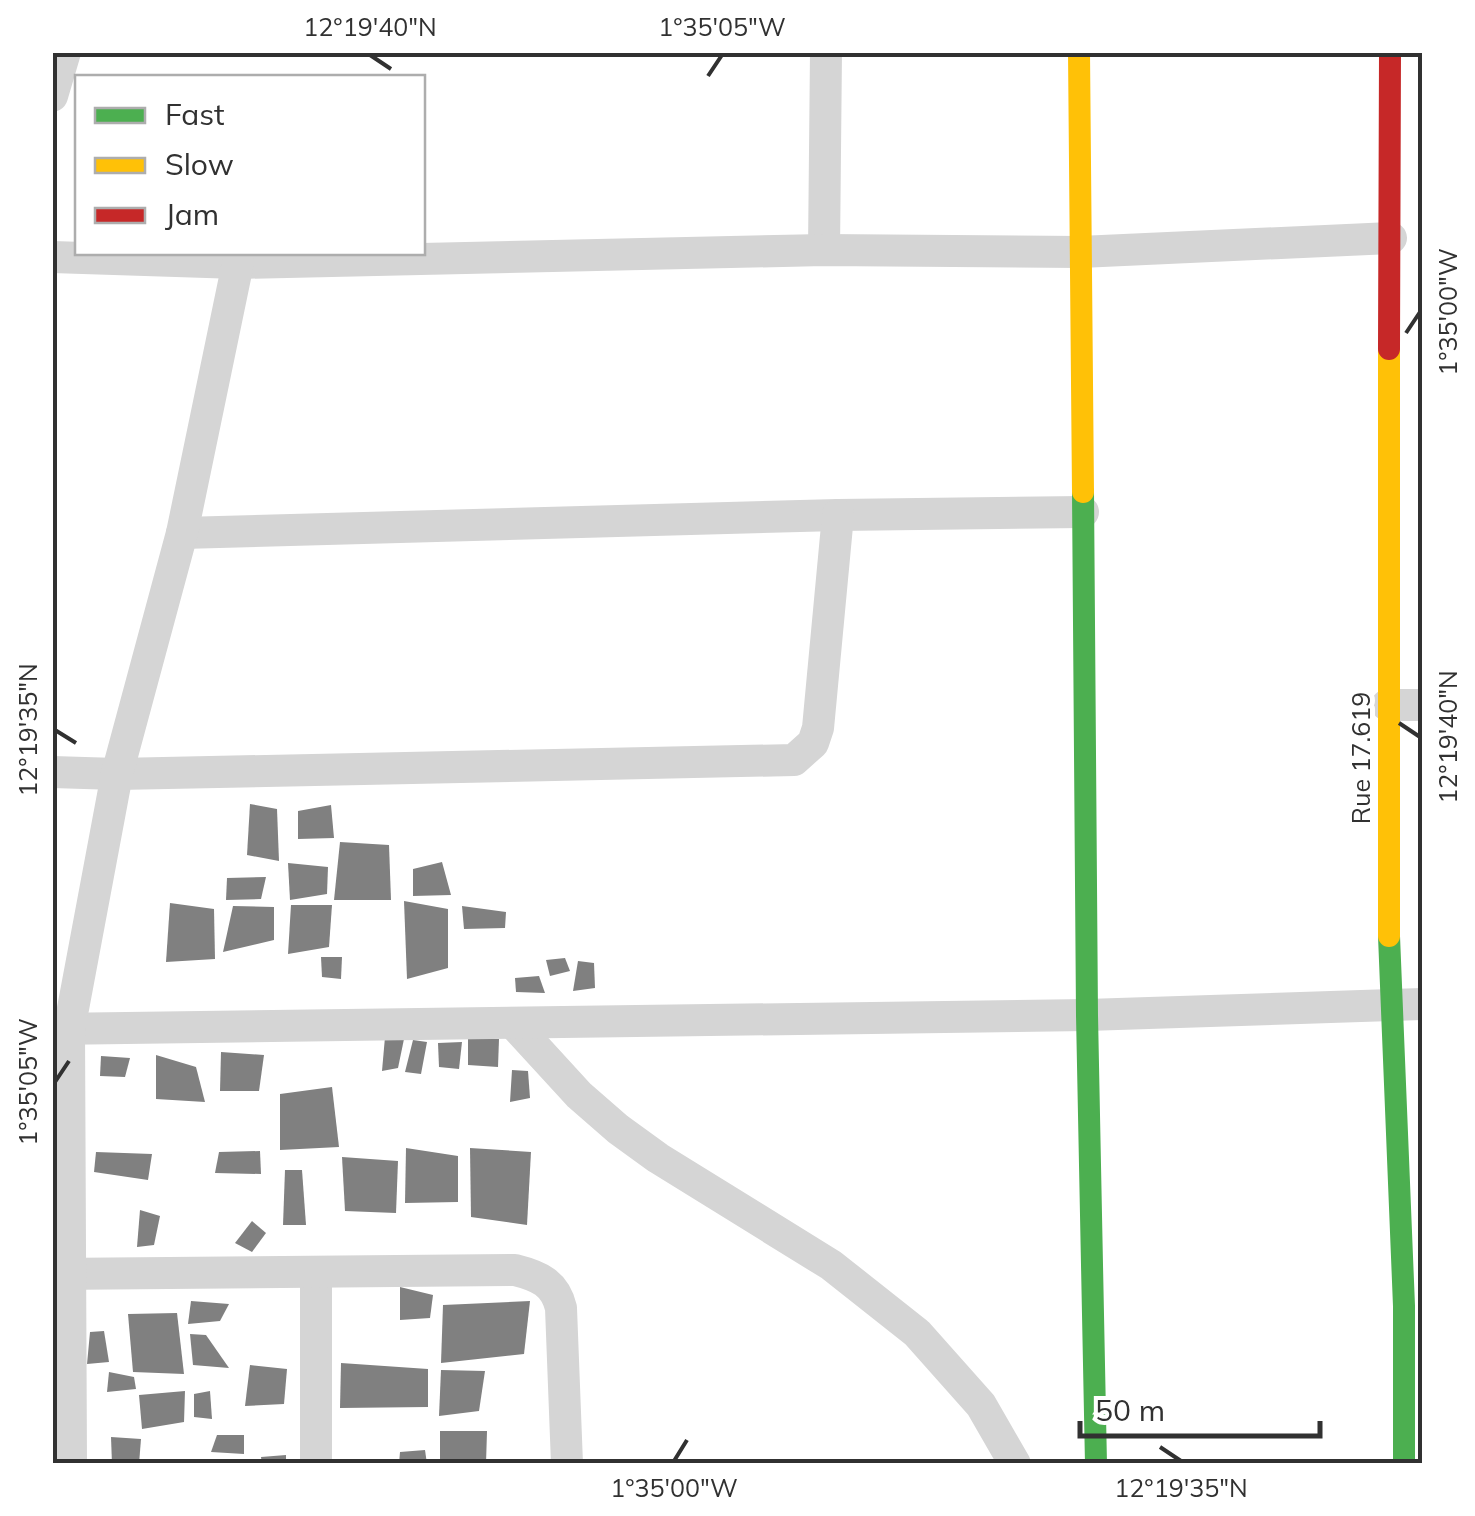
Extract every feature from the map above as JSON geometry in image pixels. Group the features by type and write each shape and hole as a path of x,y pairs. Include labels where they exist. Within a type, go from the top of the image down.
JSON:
{"street":[{"path":"52,96 65,52"},
{"path":"824,250 826,52"},
{"path":"1079,52 1087,1015 1096,1464"},
{"name":"Rue 17.619","path":"1390,52 1388,705 1406,1004 1413,1306 1404,1464"},
{"path":"52,257 238,263 824,250 1080,252 1391,238"},
{"path":"71,1464 61,1274 61,1029 117,774 182,533 238,263"},
{"path":"182,533 838,514 1083,512"},
{"path":"52,772 117,774 794,760 812,743 818,728 838,514"},
{"path":"1388,705 1422,705"},
{"path":"61,1029 1087,1015 1406,1004"},
{"path":"513,1023 579,1095 618,1129 658,1158 831,1264 917,1333 981,1405 1015,1464"},
{"path":"61,1274 515,1270 546,1281 557,1293 561,1308 567,1464"},
{"path":"316,1273 316,1464"}],"building":[{"path":"250,804 277,809 279,861 247,855"},
{"path":"331,805 334,838 298,839 298,811"},
{"path":"340,842 389,845 391,900 334,900"},
{"path":"442,862 451,895 413,896 413,869"},
{"path":"288,863 328,867 327,894 290,900"},
{"path":"266,877 261,899 226,900 227,878"},
{"path":"404,901 448,909 448,968 407,979"},
{"path":"170,903 214,909 215,959 166,962"},
{"path":"291,905 332,905 329,947 288,954"},
{"path":"233,906 274,907 274,940 223,952"},
{"path":"462,906 506,912 505,928 464,929"},
{"path":"321,957 342,957 341,979 322,977"},
{"path":"565,958 570,971 550,976 546,960"},
{"path":"578,961 594,963 595,988 573,991"},
{"path":"539,976 545,993 516,992 515,978"},
{"path":"385,1037 404,1039 398,1068 382,1071"},
{"path":"468,1039 499,1039 498,1067 468,1065"},
{"path":"413,1040 427,1042 421,1074 405,1072"},
{"path":"462,1042 459,1069 439,1067 438,1043"},
{"path":"221,1052 264,1055 259,1091 220,1091"},
{"path":"156,1055 196,1067 205,1102 156,1099"},
{"path":"101,1056 130,1058 125,1077 100,1076"},
{"path":"512,1070 528,1071 530,1098 510,1102"},
{"path":"332,1087 339,1147 280,1150 280,1094"},
{"path":"406,1148 458,1156 458,1202 405,1203"},
{"path":"470,1148 531,1152 527,1225 471,1217"},
{"path":"260,1151 261,1174 215,1173 219,1152"},
{"path":"96,1152 152,1154 148,1180 94,1172"},
{"path":"342,1157 398,1161 396,1213 345,1211"},
{"path":"285,1170 302,1170 306,1225 283,1225"},
{"path":"140,1210 160,1216 154,1245 137,1247"},
{"path":"252,1221 266,1233 252,1252 235,1243"},
{"path":"400,1287 433,1295 430,1318 400,1320"},
{"path":"191,1301 229,1304 220,1321 188,1324"},
{"path":"530,1301 524,1354 441,1363 443,1305"},
{"path":"177,1313 184,1374 133,1372 128,1314"},
{"path":"104,1331 109,1362 87,1364 90,1332"},
{"path":"190,1334 206,1335 229,1368 193,1365"},
{"path":"341,1363 428,1369 428,1407 340,1408"},
{"path":"250,1365 287,1369 284,1404 245,1406"},
{"path":"441,1370 485,1371 479,1411 439,1416"},
{"path":"109,1372 134,1377 136,1389 107,1392"},
{"path":"185,1391 184,1422 142,1429 139,1395"},
{"path":"210,1391 212,1419 194,1417 194,1394"},
{"path":"440,1431 487,1431 486,1464 440,1464"},
{"path":"217,1435 244,1435 244,1454 211,1452"},
{"path":"111,1437 141,1439 139,1464 112,1464"},
{"path":"425,1450 427,1464 399,1464 400,1452"},
{"path":"286,1455 286,1464 262,1464 261,1457"}],"traffic: fast":[{"path":"1083,492 1096,1464"},
{"path":"1389,936 1404,1306 1404,1464"}],"traffic: slow":[{"path":"1079,52 1083,492"},
{"path":"1389,349 1389,936"}],"traffic: jam":[{"path":"1389,349 1390,52"}]}
